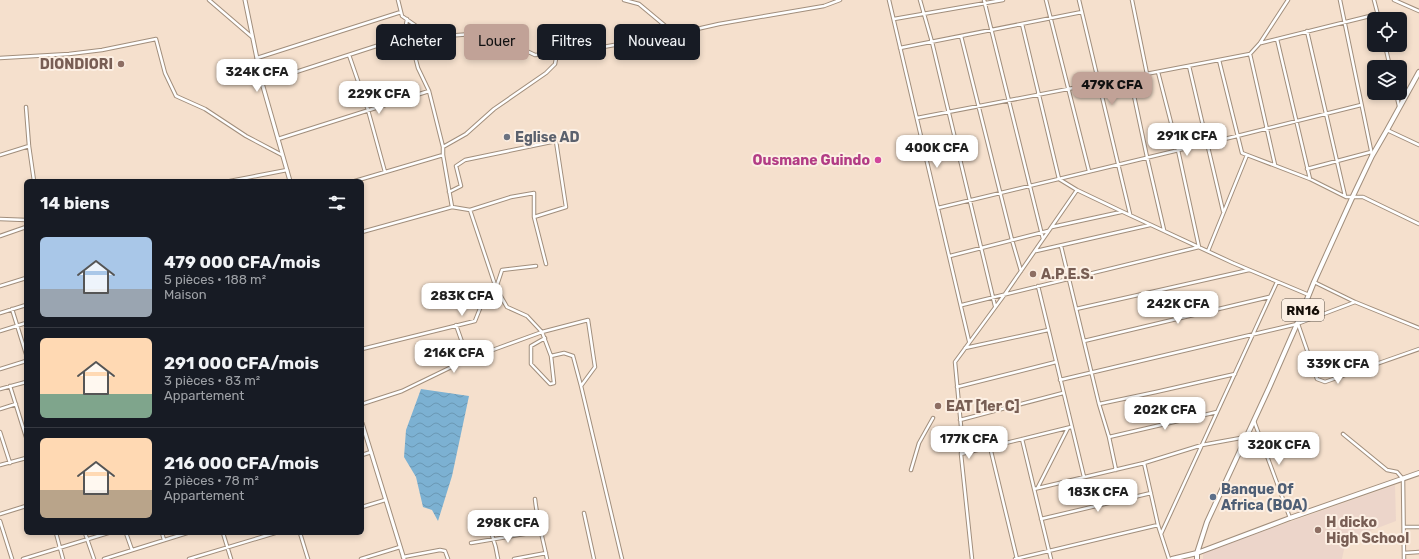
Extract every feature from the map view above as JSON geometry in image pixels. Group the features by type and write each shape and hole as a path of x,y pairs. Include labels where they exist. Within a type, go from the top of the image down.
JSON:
{"main road":[{"name":"RN16","path":"1197,553 1207,522 1298,324 1314,282 1372,154 1388,130 1419,72"},
{"path":"1172,559 1197,553 1290,518 1419,473"},
{"path":"1197,553 1197,559"}],"street":[{"path":"209,0 252,37"},
{"path":"245,0 262,83 289,179"},
{"path":"398,0 402,16 432,37 472,34 501,39 537,54"},
{"path":"624,0 639,4 663,24"},
{"path":"700,28 824,6 840,0"},
{"path":"889,0 970,341"},
{"path":"920,0 932,42 996,306"},
{"path":"894,19 984,2 1003,0"},
{"path":"1046,0 1089,171"},
{"path":"1080,0 1130,215"},
{"path":"1132,0 1147,74"},
{"path":"917,118 1250,54 1260,43 1288,0"},
{"path":"1307,168 1372,154 1340,0"},
{"path":"1374,0 1377,12"},
{"path":"1394,0 1419,9"},
{"path":"984,2 1043,240"},
{"path":"257,58 401,12"},
{"path":"900,48 1082,12"},
{"path":"1260,43 1367,17"},
{"path":"406,24 407,19"},
{"path":"1022,24 1059,179 1077,190 1121,211 1309,296"},
{"path":"1307,31 1346,197"},
{"path":"961,36 1021,272"},
{"path":"1277,39 1310,179"},
{"path":"0,58 69,54 102,50 156,40 165,73 176,96 205,109 246,136 282,155"},
{"path":"262,83 376,46"},
{"path":"1250,54 1275,166"},
{"path":"349,55 368,110 386,172"},
{"path":"416,60 418,68 429,91 443,147 452,207"},
{"path":"443,147 466,134 494,109 546,73 555,64 556,60"},
{"path":"1219,60 1242,153 1310,179 1346,197 1353,196 1363,198 1419,224"},
{"path":"1189,66 1224,211"},
{"path":"1158,72 1178,150 1199,247"},
{"path":"1130,77 1164,230"},
{"path":"278,139 429,91"},
{"path":"1398,100 1399,107"},
{"path":"938,208 1361,105"},
{"path":"26,107 34,179"},
{"path":"1388,130 1419,145"},
{"path":"449,192 461,186 456,166 465,160 556,141 566,207 534,217"},
{"path":"0,155 29,146"},
{"path":"362,179 443,155"},
{"path":"1208,251 1247,155"},
{"path":"240,179 287,170"},
{"path":"972,559 961,454 960,420 955,362 1036,251 1077,190"},
{"path":"364,231 452,207 470,210 511,197 534,193 534,217 546,264"},
{"path":"470,210 496,288 507,307 527,316 542,332 545,338 551,356 554,382 550,384 531,364 531,346 545,338"},
{"path":"1051,228 1121,211"},
{"path":"0,219 24,220"},
{"path":"1036,251 1150,224"},
{"path":"0,236 24,228"},
{"path":"950,256 1048,231"},
{"path":"1061,246 1116,470"},
{"path":"962,305 1199,247"},
{"path":"364,349 475,321 481,306 496,288 502,270 536,266"},
{"path":"1076,309 1249,270"},
{"path":"0,286 24,279"},
{"path":"1161,534 1277,282"},
{"path":"1314,282 1355,302 1419,328"},
{"path":"1038,286 1070,427 1084,477"},
{"path":"1084,341 1269,297"},
{"path":"1060,380 1298,324 1355,302"},
{"path":"0,313 24,306"},
{"path":"12,309 24,342"},
{"path":"364,403 402,391 468,360 542,332 588,320 595,367 582,386"},
{"path":"0,331 24,324"},
{"path":"1298,324 1317,379 1325,382 1419,350"},
{"path":"456,326 468,360"},
{"path":"964,349 1048,330"},
{"path":"551,356 564,353 573,356 582,386 622,559"},
{"path":"0,369 24,362"},
{"path":"957,387 1056,362"},
{"path":"1099,404 1235,373"},
{"path":"0,389 24,382"},
{"path":"10,386 24,430"},
{"path":"960,420 1063,394"},
{"path":"0,409 16,404"},
{"path":"1109,437 1217,412"},
{"path":"911,470 919,443 933,418"},
{"path":"1254,420 1290,518"},
{"path":"961,454 1070,427"},
{"path":"1038,488 1070,427"},
{"path":"364,429 403,558 440,550 445,551 448,559"},
{"path":"0,432 10,462"},
{"path":"1344,434 1387,470 1397,472 1403,479 1404,559"},
{"path":"1034,488 1144,463 1202,445 1246,437"},
{"path":"1022,439 1052,559"},
{"path":"990,447 1016,559 1158,525"},
{"path":"364,454 371,452"},
{"path":"0,466 24,458"},
{"path":"1144,463 1158,525 1169,559"},
{"path":"1041,519 1151,493"},
{"path":"535,499 536,513 542,532 547,559"},
{"path":"364,506 386,500"},
{"path":"0,514 24,507"},
{"path":"584,513 594,559"},
{"path":"482,518 488,526 498,559"},
{"path":"0,521 12,559"},
{"path":"1404,527 1419,527"},
{"path":"471,543 542,532"},
{"path":"57,535 64,559"},
{"path":"86,535 94,559"},
{"path":"23,559 101,535"},
{"path":"127,535 132,550"},
{"path":"163,535 164,540"},
{"path":"104,559 180,535"},
{"path":"224,535 231,559"},
{"path":"189,559 268,535"},
{"path":"301,535 308,559"},
{"path":"0,539 5,537"},
{"path":"362,559 400,547"},
{"path":"1404,553 1419,552"},
{"path":"514,559 546,553"},
{"path":"373,555 375,559"}],"shaded area":[{"name":"H dicko High School","path":"1395,485 1396,521 1346,540 1342,559 1203,559 1203,554 1209,550"}],"water":[{"path":"421,389 469,396 452,476 438,521 432,510 423,507 416,477 404,457 406,430"}],"place":[{"name":"DIONDIORI","path":"121,64"},
{"name":"Eglise AD","path":"507,137"},
{"name":"Ousmane Guindo","path":"878,160"},
{"name":"A.P.E.S.","path":"1033,274"},
{"name":"EAT [1er C]","path":"938,406"},
{"name":"Banque Of Africa (BOA)","path":"1213,497"},
{"name":"H dicko High School","path":"1318,530"}]}
